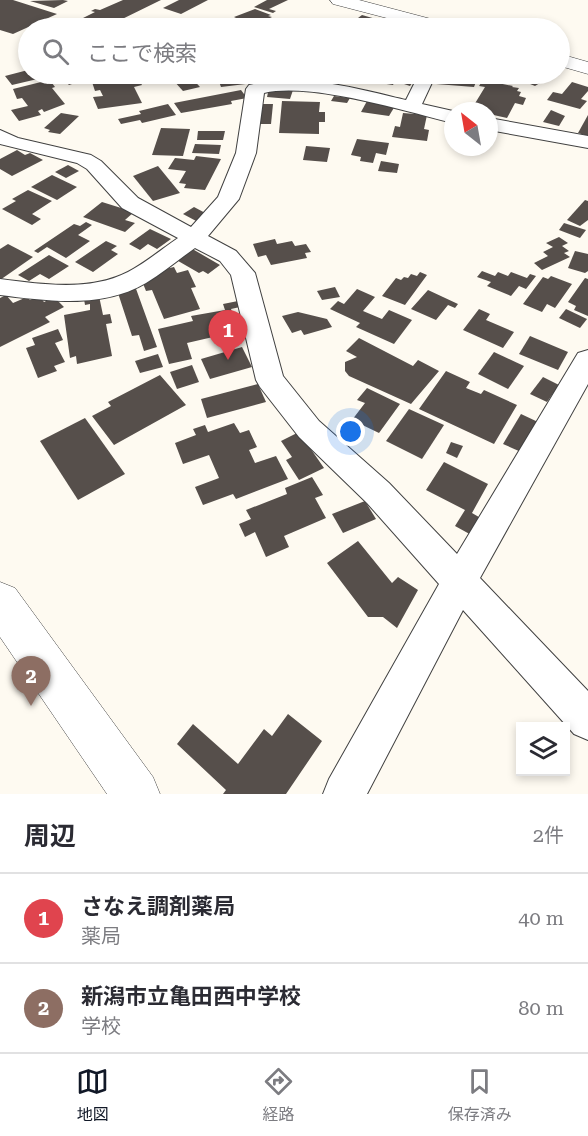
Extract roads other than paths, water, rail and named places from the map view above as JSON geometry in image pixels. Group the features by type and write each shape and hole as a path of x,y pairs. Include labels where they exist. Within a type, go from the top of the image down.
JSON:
{"street":[{"path":"353,2 409,18"},
{"path":"570,63 588,68"},
{"path":"0,287 51,293 101,291 136,278 194,238 228,199 246,153 255,89 276,84 297,85 412,106 444,115"},
{"path":"412,106 422,84"},
{"path":"498,126 588,142"},
{"path":"0,136 11,142 84,159 94,165 130,203 228,256 243,273 270,380 309,429 378,494 588,720"},
{"path":"344,794 459,582 586,366"},
{"path":"0,602 136,794"}],"place":[{"name":"さなえ調剤薬局","path":"228,360"},
{"name":"新潟市立亀田西中学校","path":"31,706"}]}
